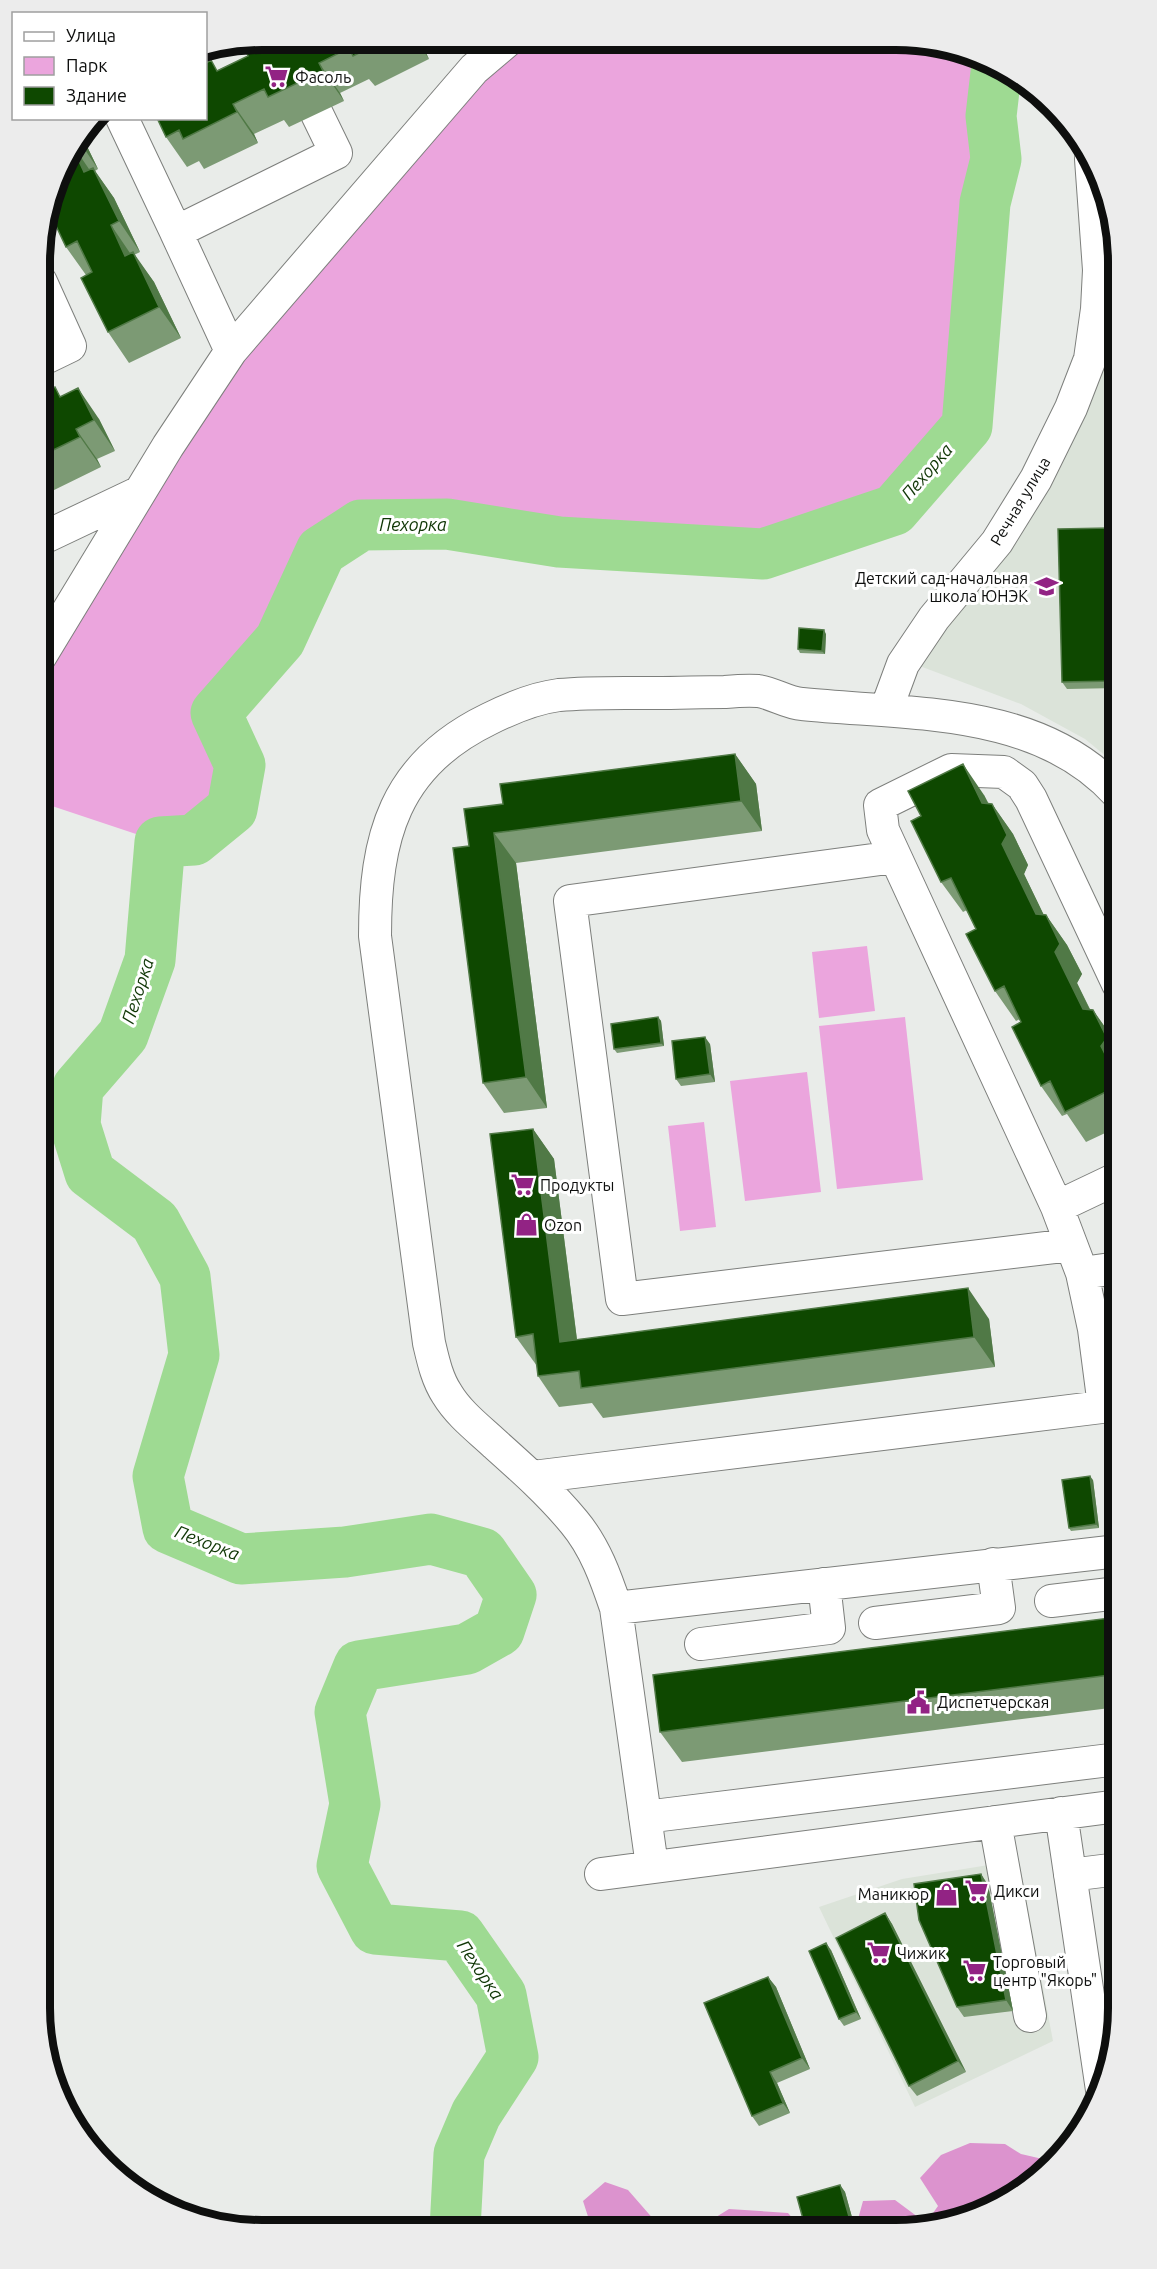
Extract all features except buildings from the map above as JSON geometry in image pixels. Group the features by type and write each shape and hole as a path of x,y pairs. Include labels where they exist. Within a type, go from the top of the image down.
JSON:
{"street":[{"path":"50,640 168,446 231,351 488,50"},
{"path":"176,232 336,153 317,114"},
{"path":"123,120 231,351"},
{"name":"Речная улица","path":"886,710 903,664 927,627 1030,501 1036,479 1071,408 1107,310 1099,270 1094,188"},
{"path":"50,302 70,346 50,356"},
{"path":"50,534 140,492"},
{"path":"652,1866 616,1608 607,1581 593,1551 576,1524 533,1477 467,1418 448,1395 436,1372 429,1343 375,936 375,896 380,855 389,822 406,788 435,753 473,726 511,708 557,696 603,693 759,691 798,704 953,717 1006,728 1047,744 1082,763 1108,785"},
{"path":"1107,1390 1076,1259 1057,1207 883,830 880,805 951,770 1004,772 1022,786 1031,799 1108,962"},
{"path":"895,857 570,901 622,1299 1076,1259 1107,1266"},
{"path":"1057,1207 1107,1183"},
{"path":"1094,1329 1107,1351"},
{"path":"533,1477 1107,1406"},
{"path":"616,1608 1107,1552"},
{"path":"874,1623 999,1608 993,1564"},
{"path":"701,1644 828,1628 824,1584"},
{"path":"1051,1601 1107,1594"},
{"path":"645,1817 1107,1760"},
{"path":"601,1874 1107,1807"},
{"path":"1061,1813 1099,2067"},
{"path":"994,1822 1030,2016"},
{"path":"1070,1875 1107,1870"}],"shaded area":[{"name":"Детский сад-начальная школа ЮНЭК","path":"1108,357 1108,758 1085,739 1021,704 917,665 1049,482"},
{"path":"1019,1860 1053,2041 915,2107 819,1907 902,1879"},
{"path":"970,2143 1005,2144 1021,2154 1044,2159 1025,2176 989,2198 964,2208 931,2216 938,2206 920,2178 941,2155"},
{"path":"605,2182 628,2190 654,2220 589,2220 583,2201"},
{"path":"895,2200 920,2218 858,2220 863,2201"},
{"path":"729,2209 788,2213 794,2220 711,2220"}],"green space":[{"path":"500,50 910,50 951,57 996,75 991,116 996,159 985,203 967,426 894,510 763,554 559,542 447,524 361,525 321,551 280,640 216,713 240,765 232,809 194,840 160,842 50,805 50,640 153,470"},
{"path":"867,946 875,1011 819,1018 812,952"},
{"path":"905,1017 923,1180 837,1189 819,1026"},
{"path":"807,1072 821,1192 745,1201 730,1081"},
{"path":"704,1122 716,1227 680,1231 668,1126"}],"waterway":[{"name":"Пехорка","path":"455,2220 459,2154 476,2114 513,2057 501,1995 460,1936 375,1929 342,1866 355,1804 340,1712 359,1666 467,1649 499,1631 511,1595 482,1553 431,1539 345,1552 241,1559 168,1528 158,1476 194,1355 185,1277 155,1222 90,1173 75,1125 78,1087 123,1035 150,960 160,842 194,840 232,809 240,765 216,713 280,640 321,551 361,525 447,524 559,542 763,554 894,510 967,426 985,203 996,159 991,116 996,75"}],"place":[{"name":"Фасоль","path":"277,77"},
{"name":"Детский сад-начальная школа ЮНЭК","path":"1046,587"},
{"name":"Продукты","path":"522,1185"},
{"name":"Ozon","path":"526,1225"},
{"name":"Диспетчерская","path":"919,1702"},
{"name":"Дикси","path":"976,1891"},
{"name":"Маникюр","path":"947,1894"},
{"name":"Чижик","path":"879,1953"},
{"name":"Торговый центр \"Якорь\"","path":"975,1971"}]}
